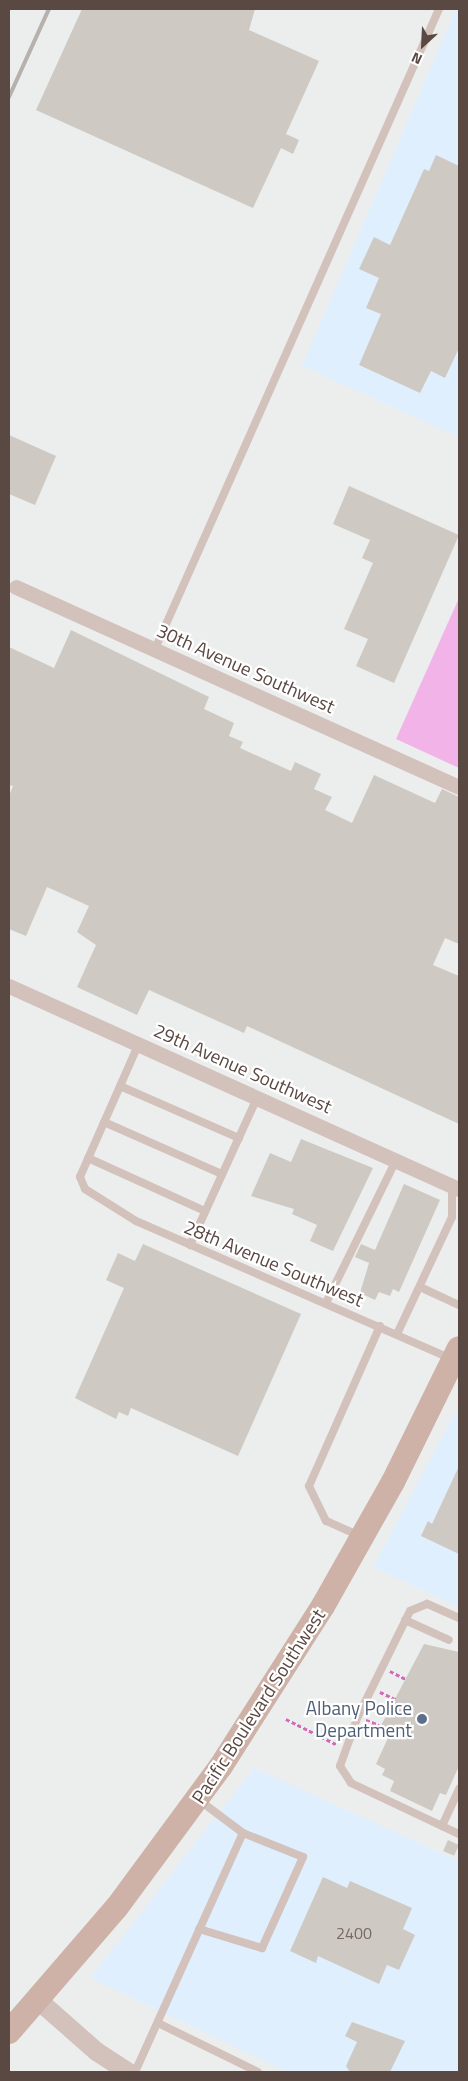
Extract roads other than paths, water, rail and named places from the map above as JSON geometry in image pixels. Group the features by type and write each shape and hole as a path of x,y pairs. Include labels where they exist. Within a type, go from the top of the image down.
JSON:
{"main road":[{"name":"Pacific Boulevard Southwest","path":"9,2032 117,1907 198,1799 289,1662 362,1537 457,1354"}],"street":[{"name":"30th Avenue Southwest","path":"16,587 459,786"},
{"name":"29th Avenue Southwest","path":"9,986 258,1096 455,1187"},
{"path":"38,2000 96,2051 128,2072"}],"lane":[{"path":"155,649 439,9"},
{"path":"139,1043 88,1158 205,1211"},
{"path":"120,1086 239,1138"},
{"path":"190,1244 258,1096"},
{"path":"104,1122 222,1174"},
{"name":"28th Avenue Southwest","path":"88,1158 80,1177 85,1189 136,1221 397,1334 457,1354"},
{"path":"326,1303 396,1160"},
{"path":"397,1334 452,1217 455,1187"},
{"path":"420,1287 459,1305"},
{"path":"362,1537 326,1521 309,1486 380,1326"},
{"path":"459,1618 427,1604 419,1605 405,1620 351,1732 340,1766 345,1777 459,1834"},
{"path":"405,1620 448,1640"},
{"path":"442,1826 459,1789"},
{"path":"198,1799 243,1833 304,1856 262,1948 199,1929"},
{"path":"135,2072 243,1833"},
{"path":"158,2023 258,2072"}],"railway":[{"path":"9,97 49,9"}],"place":[{"name":"Albany Police Department","path":"422,1719"}]}
